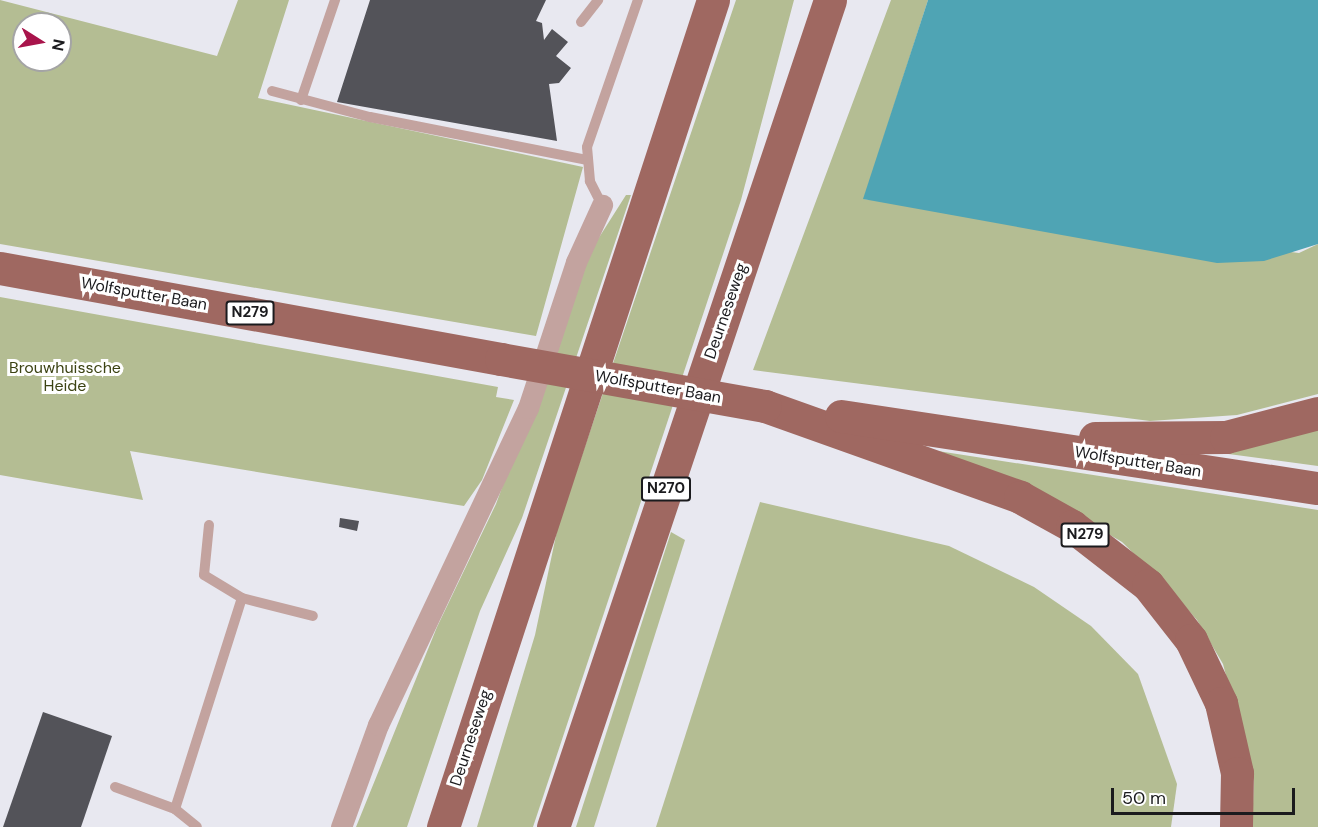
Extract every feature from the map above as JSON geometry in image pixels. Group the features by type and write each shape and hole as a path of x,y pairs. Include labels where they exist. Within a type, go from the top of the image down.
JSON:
{"main road":[{"name":"Deurneseweg","path":"443,827 713,0"},
{"name":"Deurneseweg","path":"553,827 830,0"},
{"name":"Wolfsputter Baan","path":"0,268 765,406 1318,488"},
{"name":"N279","path":"765,406 1020,497 1072,526 1148,585 1191,640 1221,702 1237,773 1236,827"},
{"name":"N279","path":"945,431 1215,438 1318,413"}],"street":[{"path":"341,827 383,714 528,408 576,262 602,205"}],"lane":[{"path":"301,100 335,0"},
{"path":"581,22 598,0"},
{"path":"602,205 586,147 638,0"},
{"path":"272,91 301,100 588,160"},
{"path":"209,525 204,575 242,598 313,616"},
{"path":"175,809 242,598"},
{"path":"115,787 175,809 197,827"}],"green space":[{"path":"0,0 46,12 12,12 12,72 72,72 72,19 217,56 238,0 289,0 258,98 583,167 536,336 0,244"},
{"path":"736,0 794,0 741,200 533,827 477,827 535,635 558,526"},
{"path":"891,0 928,0 864,199 1299,253 1318,244 1318,394 1237,415 1150,421 753,370"},
{"path":"626,195 631,195 522,518 480,611 407,827 356,827 437,627 496,504 586,258"},
{"name":"Brouwhuissche Heide","path":"0,297 498,387 496,397 514,400 482,480 464,506 130,451 143,500 0,475"},
{"path":"1318,427 1318,466 1183,448"},
{"path":"938,451 1318,510 1318,827 1252,827 1254,781 1223,664 1197,620 1166,585 1122,542 1027,486"},
{"path":"760,502 949,546 1034,587 1091,626 1138,674 1177,784 1171,827 656,827"},
{"path":"671,532 685,540 594,827 576,827"}],"water":[{"path":"928,0 1318,0 1318,244 1264,261 1217,263 863,199"}],"building":[{"path":"370,0 546,0 536,21 542,23 544,40 552,29 568,42 556,56 571,68 559,83 549,84 557,141 337,102"},
{"path":"340,518 359,521 357,531 339,527"},
{"path":"43,712 112,736 81,827 3,827"}]}
